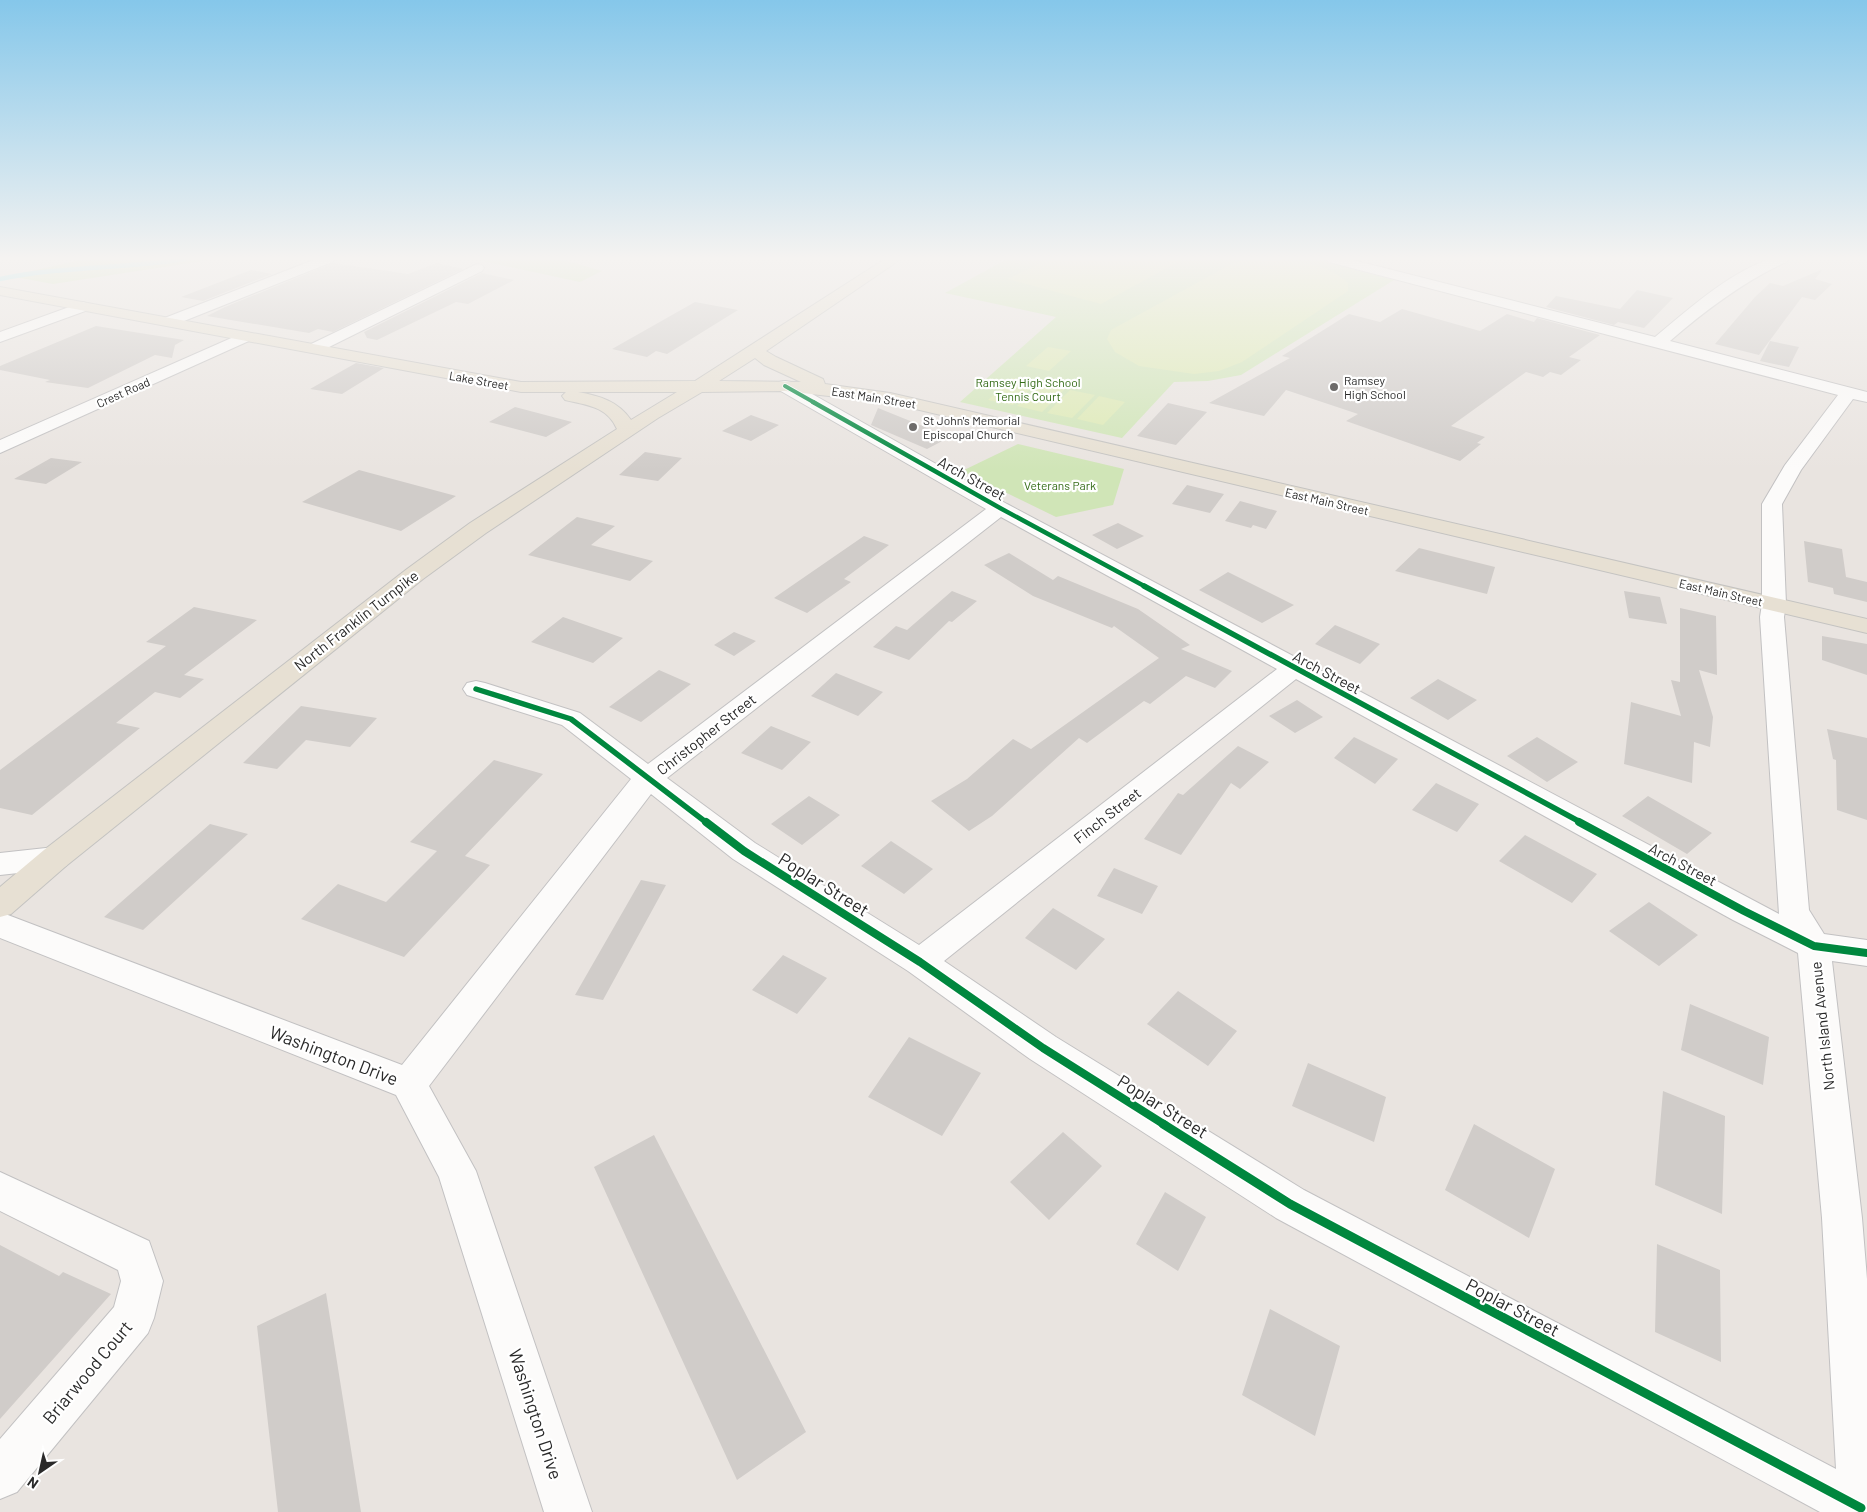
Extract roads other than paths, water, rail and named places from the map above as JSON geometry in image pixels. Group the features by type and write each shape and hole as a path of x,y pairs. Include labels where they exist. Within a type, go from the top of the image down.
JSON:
{"main road":[{"name":"Lake Street","path":"207,330 520,387 785,386"},
{"name":"North Franklin Turnpike","path":"0,905 55,858 415,574 478,528 696,386 734,365 787,330"},
{"path":"756,350 770,361 832,390"},
{"name":"East Main Street","path":"785,386 890,398 1867,626"},
{"path":"520,387 573,396 607,406 621,416 628,430"}],"street":[{"path":"0,337 20,330"},
{"path":"313,349 352,330"},
{"path":"1603,330 1858,395"},
{"path":"1657,344 1674,330"},
{"name":"Crest Road","path":"0,447 245,337"},
{"name":"Arch Street","path":"785,386 1000,508 1744,911 1814,946 1867,953"},
{"name":"North Island Avenue","path":"1858,395 1792,469 1772,504 1774,604 1772,617 1793,911 1814,946 1842,1218 1861,1510"},
{"name":"Christopher Street","path":"409,1084 647,779 1000,508"},
{"name":"Finch Street","path":"920,962 1294,668"},
{"name":"Poplar Street","path":"476,689 571,719 606,744 647,779 744,851 920,962 1043,1048 1290,1204 1861,1510"},
{"path":"0,864 55,858"},
{"name":"Washington Drive","path":"0,926 409,1084 457,1172 568,1512"},
{"path":"1814,946 1867,969"},
{"name":"Briarwood Court","path":"0,1191 134,1256 142,1282 133,1318 0,1475"}],"place":[{"name":"Ramsey High School","path":"1334,387"},
{"name":"St John's Memorial Episcopal Church","path":"913,427"}],"park label":[{"name":"Ramsey High School Tennis Court","path":"1028,389"},
{"name":"Veterans Park","path":"1060,485"}]}
